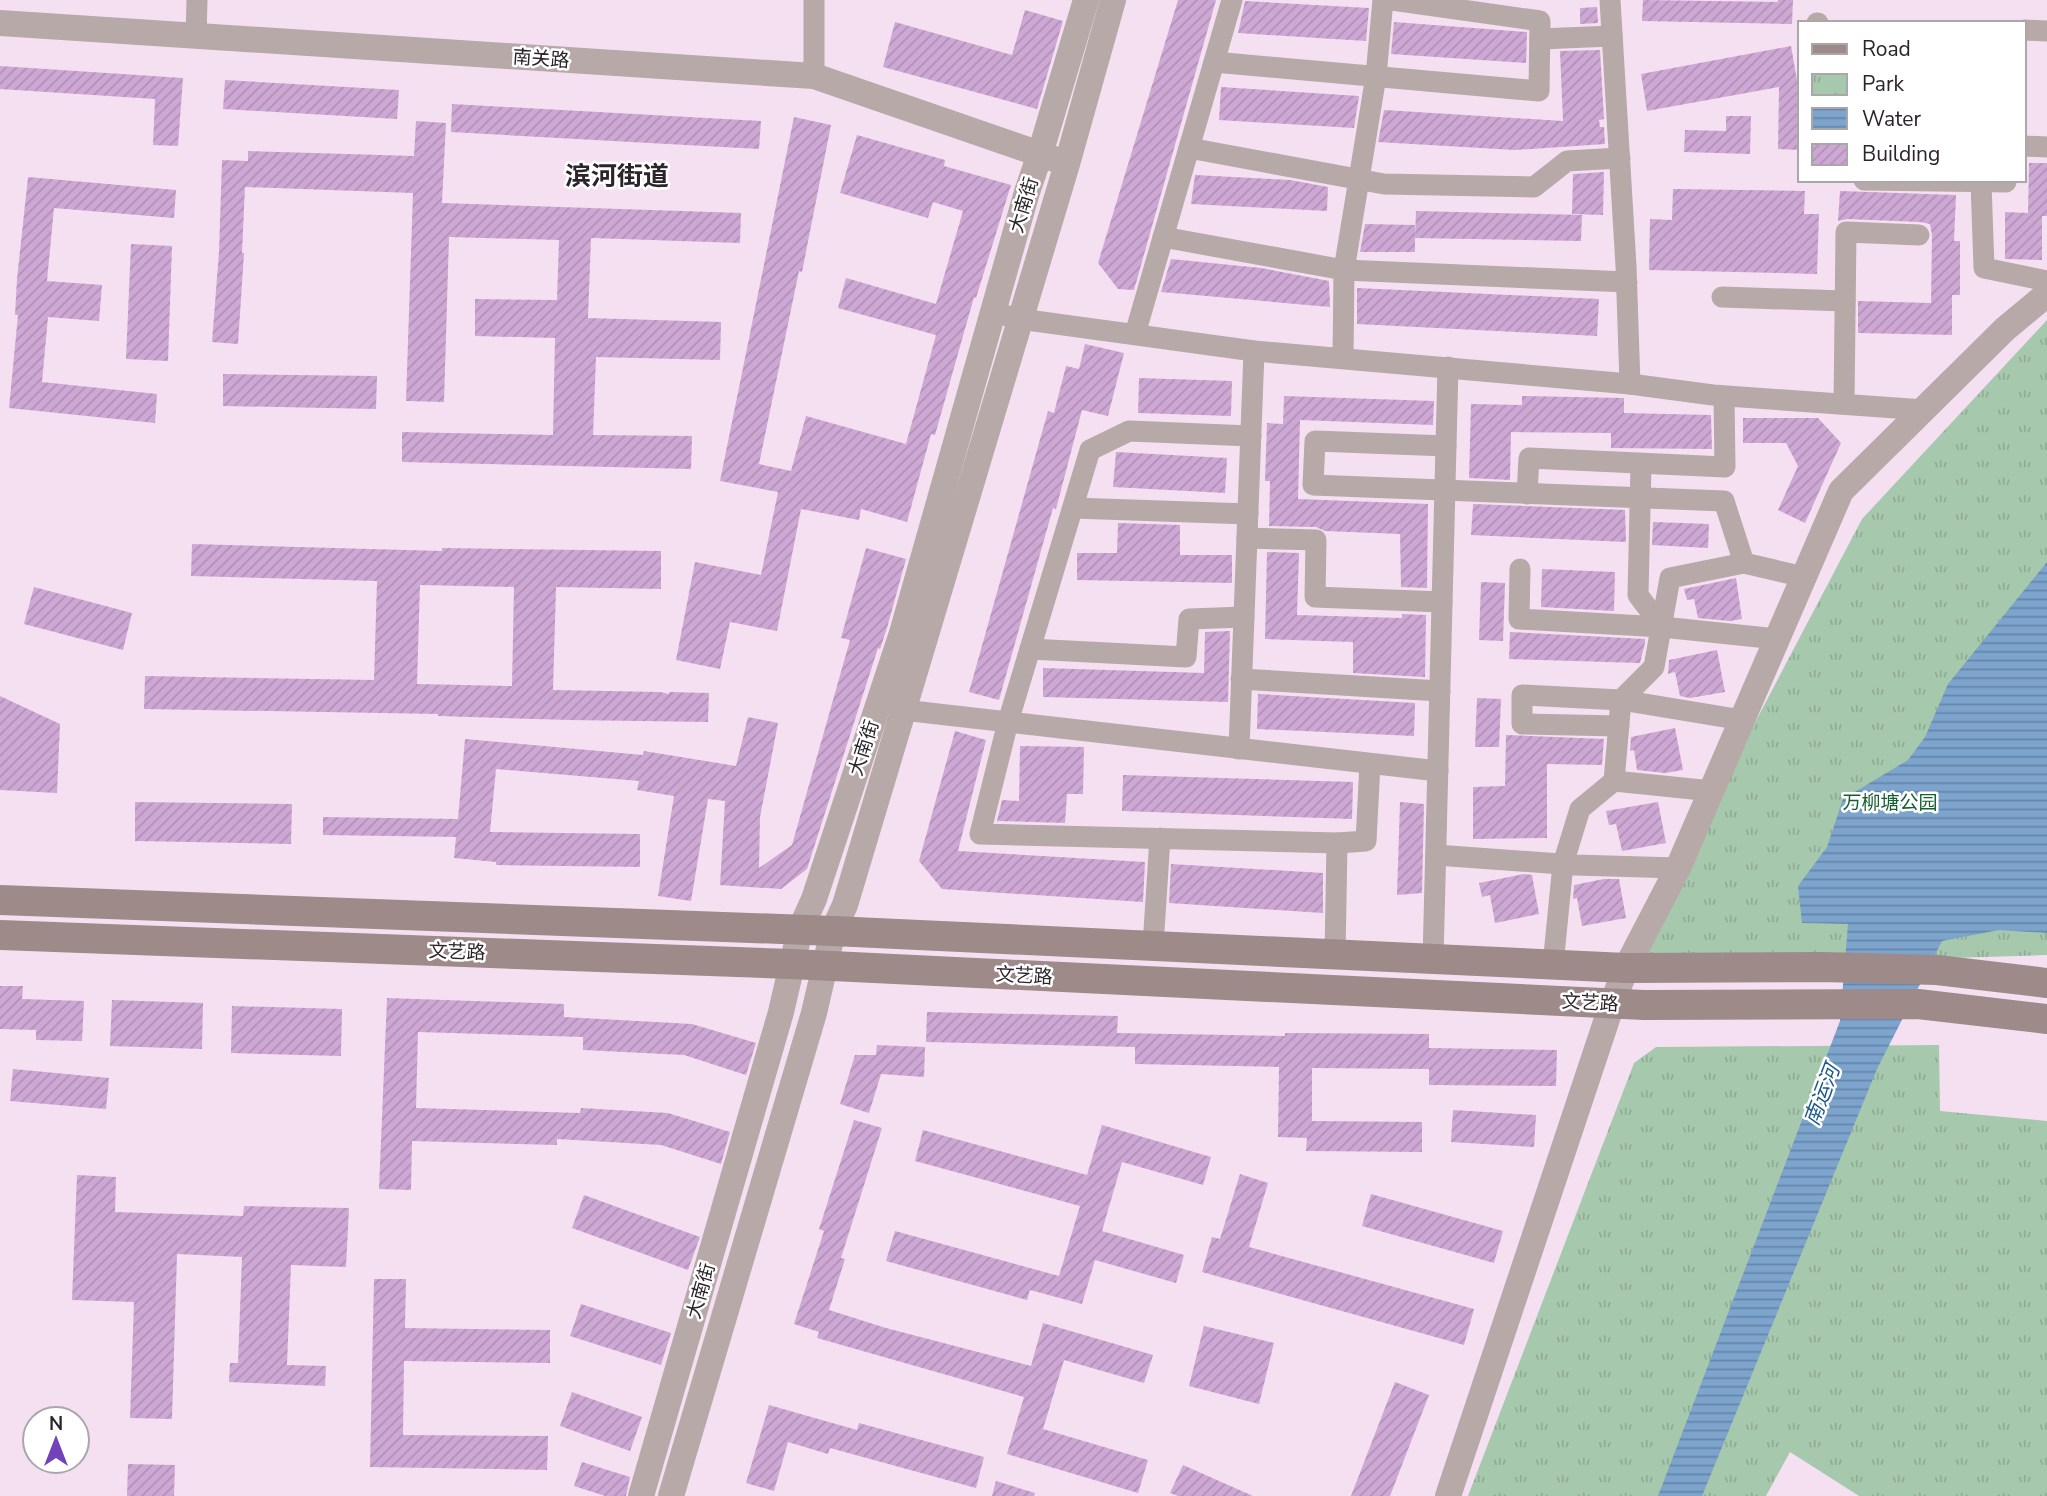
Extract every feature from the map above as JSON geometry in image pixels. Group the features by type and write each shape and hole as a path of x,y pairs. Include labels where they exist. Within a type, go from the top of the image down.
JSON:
{"main road":[{"name":"文艺路","path":"0,900 833,931 1626,968 1822,967 1932,970 2047,983"},
{"name":"文艺路","path":"0,935 791,964 1612,1004 1919,1004 2047,1019"}],"street":[{"path":"196,37 197,0"},
{"path":"814,0 814,76"},
{"name":"大南街","path":"641,1496 773,1038 800,930 814,899 902,633 992,312 1086,0"},
{"name":"大南街","path":"671,1496 810,1026 833,931 845,905 1067,164 1113,0"},
{"path":"1135,334 1232,0"},
{"path":"1343,358 1344,270 1376,76 1383,0"},
{"path":"1214,62 1539,91 1540,21 1392,0"},
{"path":"1610,0 1627,282 1629,384"},
{"name":"南关路","path":"0,23 814,76 1067,164"},
{"path":"2026,30 2047,31"},
{"path":"1540,39 1612,36"},
{"path":"2026,146 2047,148"},
{"path":"1189,148 1384,184 1534,187 1567,161 1620,158"},
{"path":"1942,182 2006,182"},
{"path":"1981,183 1984,268 2047,281"},
{"path":"1844,404 1846,232 1919,235"},
{"path":"1163,237 1344,270 1627,282"},
{"path":"1448,1496 1626,968 1678,868 1841,491 2005,329 2047,294"},
{"path":"1722,297 1845,301"},
{"path":"992,312 1020,319 1254,351 1629,384 1724,396 1924,410"},
{"path":"1239,749 1254,351"},
{"path":"1433,960 1448,367"},
{"path":"1724,396 1724,501 1744,564"},
{"path":"1251,436 1129,431 1090,450 1008,722 979,834 1337,843 1366,841 1370,764"},
{"path":"1446,446 1315,441 1313,485 1724,501"},
{"path":"1527,494 1529,458 1725,467"},
{"path":"1642,464 1638,595 1662,627"},
{"path":"1073,508 1248,514"},
{"path":"1247,538 1317,540 1315,597 1442,601"},
{"path":"1614,781 1621,700 1654,667 1670,578 1744,564 1804,577"},
{"path":"1520,569 1518,619 1662,627 1777,639"},
{"path":"1030,649 1186,657 1189,619 1244,617"},
{"path":"1241,679 1440,691"},
{"path":"1619,726 1522,723 1522,695 1621,700 1742,720"},
{"path":"903,710 1438,771"},
{"path":"1553,965 1563,864 1580,808 1614,781 1712,791"},
{"path":"1153,946 1160,838"},
{"path":"1335,955 1337,843"},
{"path":"1436,855 1563,864 1678,868"}],"green space":[{"name":"万柳塘公园","path":"2047,320 2047,955 1626,968 1862,519"},
{"path":"1939,1045 1940,1111 2047,1121 2047,1496 1859,1496 1790,1452 1766,1496 1468,1496 1634,1063 1656,1047"}],"water":[{"name":"南运河","path":"2047,562 2047,933 1999,930 1942,941 1877,1069 1702,1496 1658,1496 1840,1021 1848,924 1802,923 1798,886 1827,847 1843,799 1908,760 1925,737 1948,684"}],"building":[{"path":"1178,0 1216,0 1134,290 1118,289 1098,263"},
{"path":"1643,0 1793,0 1792,24 1642,21"},
{"path":"1245,1 1369,8 1366,41 1238,33"},
{"path":"1597,7 1598,23 1580,24 1580,8"},
{"path":"1025,10 1063,21 1037,109 883,67 895,22 1012,55"},
{"path":"1394,22 1527,32 1526,63 1391,54"},
{"path":"1791,46 1798,86 1798,150 1778,149 1779,87 1647,111 1641,74"},
{"path":"1600,50 1604,119 1599,120 1600,127 1604,127 1605,144 1515,150 1378,142 1384,110 1563,121 1560,51"},
{"path":"0,66 183,78 178,146 153,145 155,99 0,89"},
{"path":"225,80 399,90 397,119 223,109"},
{"path":"1221,87 1359,96 1354,128 1219,120"},
{"path":"452,104 761,121 759,149 451,132"},
{"path":"1726,116 1751,116 1750,154 1684,152 1685,130 1726,131"},
{"path":"794,117 831,125 802,272 799,271 759,464 791,471 806,416 906,444 936,335 838,308 846,278 936,304 963,211 933,202 928,218 840,193 857,135 945,160 944,166 1011,185 976,298 974,297 935,435 931,434 907,522 861,509 859,520 801,509 777,631 730,622 720,669 676,660 695,562 761,575 778,492 720,481"},
{"path":"416,121 446,123 442,203 741,213 740,243 591,238 588,318 721,322 720,360 596,357 593,435 692,436 691,469 402,462 402,432 553,435 555,338 475,336 475,299 557,300 559,240 449,237 444,402 406,401 413,193 245,187 238,344 212,342 222,160 248,161 248,151 414,156"},
{"path":"2029,163 2047,163 2047,216 2042,216 2042,260 2005,259 2005,212 2028,213"},
{"path":"1604,172 1603,215 1572,214 1573,174"},
{"path":"1195,175 1290,180 1328,187 1327,211 1191,204"},
{"path":"28,177 176,190 174,218 54,208 47,281 102,285 99,321 48,317 42,382 157,394 155,423 9,408 18,315 15,315 17,279"},
{"path":"1673,189 1805,191 1804,214 1819,214 1817,274 1649,270 1650,219 1672,220"},
{"path":"1840,191 1956,195 1954,241 1960,241 1960,295 1952,295 1952,335 1858,333 1858,301 1931,303 1932,235 1930,224 1920,222 1847,219 1838,221"},
{"path":"1416,211 1582,215 1581,241 1415,238"},
{"path":"1365,224 1415,225 1415,252 1360,252"},
{"path":"131,244 172,246 168,361 126,359"},
{"path":"1171,259 1261,268 1329,281 1330,307 1161,292"},
{"path":"1357,288 1599,299 1597,336 1357,324"},
{"path":"1085,344 1124,353 1108,416 1082,410 1056,509 1053,508 999,700 969,692 1048,411 1054,413 1066,366 1079,369"},
{"path":"223,374 377,376 376,409 223,406"},
{"path":"1139,378 1232,381 1231,416 1138,413"},
{"path":"1284,396 1434,401 1433,425 1300,420 1298,499 1428,504 1427,588 1401,587 1400,534 1269,526 1270,481 1265,481 1267,423 1283,424"},
{"path":"1522,396 1624,398 1624,413 1711,415 1712,449 1611,448 1611,433 1511,432 1510,480 1469,478 1471,404 1522,405"},
{"path":"1743,418 1818,418 1841,443 1805,523 1778,510 1798,466 1786,443 1743,443"},
{"path":"1116,452 1227,458 1225,493 1113,487"},
{"path":"1473,504 1625,510 1626,542 1471,535"},
{"path":"1653,522 1709,524 1708,548 1652,545"},
{"path":"1118,523 1180,525 1180,555 1232,555 1232,583 1077,580 1077,553 1117,553"},
{"path":"192,544 442,551 442,548 661,551 661,589 556,587 553,690 709,693 708,722 144,709 145,676 374,680 377,581 191,576","holes":["420,585 514,587 512,686 417,684"]},
{"path":"866,548 906,559 887,628 880,649 878,648 807,869 781,889 720,885 725,801 708,799 691,901 658,896 674,796 637,790 639,781 496,769 490,832 640,834 640,867 496,865 496,862 454,858 456,837 323,835 323,817 458,819 465,739 643,755 644,751 736,766 748,717 778,723 760,817 759,868 792,845 850,640 841,638"},
{"path":"1267,552 1299,553 1297,615 1402,618 1402,614 1426,615 1425,677 1353,673 1353,642 1265,639"},
{"path":"1542,569 1615,572 1614,611 1541,607"},
{"path":"1736,578 1742,619 1730,621 1698,618 1694,599 1687,600 1684,589"},
{"path":"1481,582 1505,583 1503,641 1479,640"},
{"path":"34,587 132,613 123,650 24,624"},
{"path":"1230,631 1228,702 1043,697 1043,668 1204,673 1205,632"},
{"path":"1510,632 1645,639 1645,643 1640,663 1509,659"},
{"path":"1717,650 1725,692 1690,698 1680,696 1675,672 1668,674 1669,660"},
{"path":"1258,694 1415,703 1414,736 1257,729"},
{"path":"0,696 60,724 57,793 0,790"},
{"path":"1477,698 1501,699 1499,747 1475,747"},
{"path":"1675,728 1683,770 1665,773 1637,770 1634,750 1630,751 1631,737"},
{"path":"955,731 986,740 958,851 1145,862 1143,902 942,889 919,861"},
{"path":"1506,735 1604,739 1602,765 1547,764 1547,838 1473,839 1473,787 1505,786"},
{"path":"1020,746 1084,747 1083,794 1067,794 1065,823 997,821 1002,800 1019,801"},
{"path":"1123,775 1353,782 1352,819 1122,811"},
{"path":"135,802 292,804 291,844 135,841"},
{"path":"1400,802 1424,804 1422,893 1397,895"},
{"path":"1658,802 1666,843 1622,851 1616,824 1609,825 1606,811"},
{"path":"1171,864 1323,873 1323,913 1169,903"},
{"path":"1524,874 1532,875 1539,914 1495,923 1490,895 1482,897 1479,883"},
{"path":"1619,879 1626,918 1582,926 1577,898 1573,899 1574,885"},
{"path":"0,986 23,986 22,999 84,1001 82,1041 36,1040 36,1030 0,1029"},
{"path":"387,998 564,1004 564,1017 692,1024 756,1043 746,1075 684,1055 583,1050 583,1037 418,1032 416,1108 580,1113 581,1108 668,1113 730,1132 721,1164 661,1145 557,1139 557,1145 412,1141 411,1190 379,1189"},
{"path":"112,1000 203,1003 202,1049 110,1046"},
{"path":"232,1006 342,1009 341,1056 231,1053"},
{"path":"927,1012 1118,1016 1117,1033 1285,1036 1285,1033 1429,1034 1429,1048 1557,1050 1556,1086 1429,1085 1429,1069 1312,1068 1312,1121 1422,1122 1422,1152 1306,1151 1307,1138 1278,1137 1279,1067 1135,1064 1135,1047 926,1042"},
{"path":"877,1045 925,1047 924,1077 881,1074 869,1113 840,1104 855,1055 876,1055"},
{"path":"13,1069 109,1078 106,1109 10,1101"},
{"path":"1453,1110 1536,1115 1534,1147 1451,1142"},
{"path":"854,1120 882,1128 841,1258 845,1259 829,1310 886,1328 1031,1366 1043,1323 1153,1355 1144,1383 1064,1360 1043,1429 1148,1460 1138,1493 1007,1454 1024,1397 817,1338 819,1332 794,1324 824,1231 819,1229"},
{"path":"1102,1125 1211,1157 1203,1185 1122,1162 1102,1231 1184,1255 1176,1283 1095,1260 1082,1304 1030,1290 1027,1300 886,1261 895,1231 1059,1276 1080,1206 915,1161 923,1130 1087,1175"},
{"path":"1240,1174 1268,1183 1249,1247 1474,1309 1464,1345 1202,1272 1212,1237 1220,1239"},
{"path":"77,1175 116,1177 115,1212 243,1216 244,1206 349,1208 346,1267 291,1265 287,1365 326,1366 325,1386 229,1382 230,1363 238,1363 242,1257 177,1254 172,1419 130,1418 134,1302 72,1300"},
{"path":"1371,1194 1503,1231 1494,1263 1362,1226"},
{"path":"584,1195 700,1237 688,1270 572,1228"},
{"path":"374,1279 406,1279 405,1328 550,1330 550,1363 404,1361 403,1435 548,1436 547,1470 370,1467"},
{"path":"581,1304 671,1333 661,1365 570,1336"},
{"path":"1204,1326 1274,1343 1259,1404 1189,1386"},
{"path":"1395,1382 1429,1395 1390,1496 1351,1496"},
{"path":"572,1392 642,1417 630,1451 560,1426"},
{"path":"769,1405 857,1430 859,1423 984,1457 976,1488 830,1448 828,1454 788,1442 774,1491 746,1483"},
{"path":"582,1462 630,1477 626,1496 605,1496 574,1486"},
{"path":"128,1464 175,1465 174,1496 127,1496"},
{"path":"1183,1465 1253,1496 1178,1496 1170,1493"},
{"path":"996,1481 1035,1493 1034,1496 992,1496"}],"district":[{"name":"滨河街道","path":"617,176"}]}
